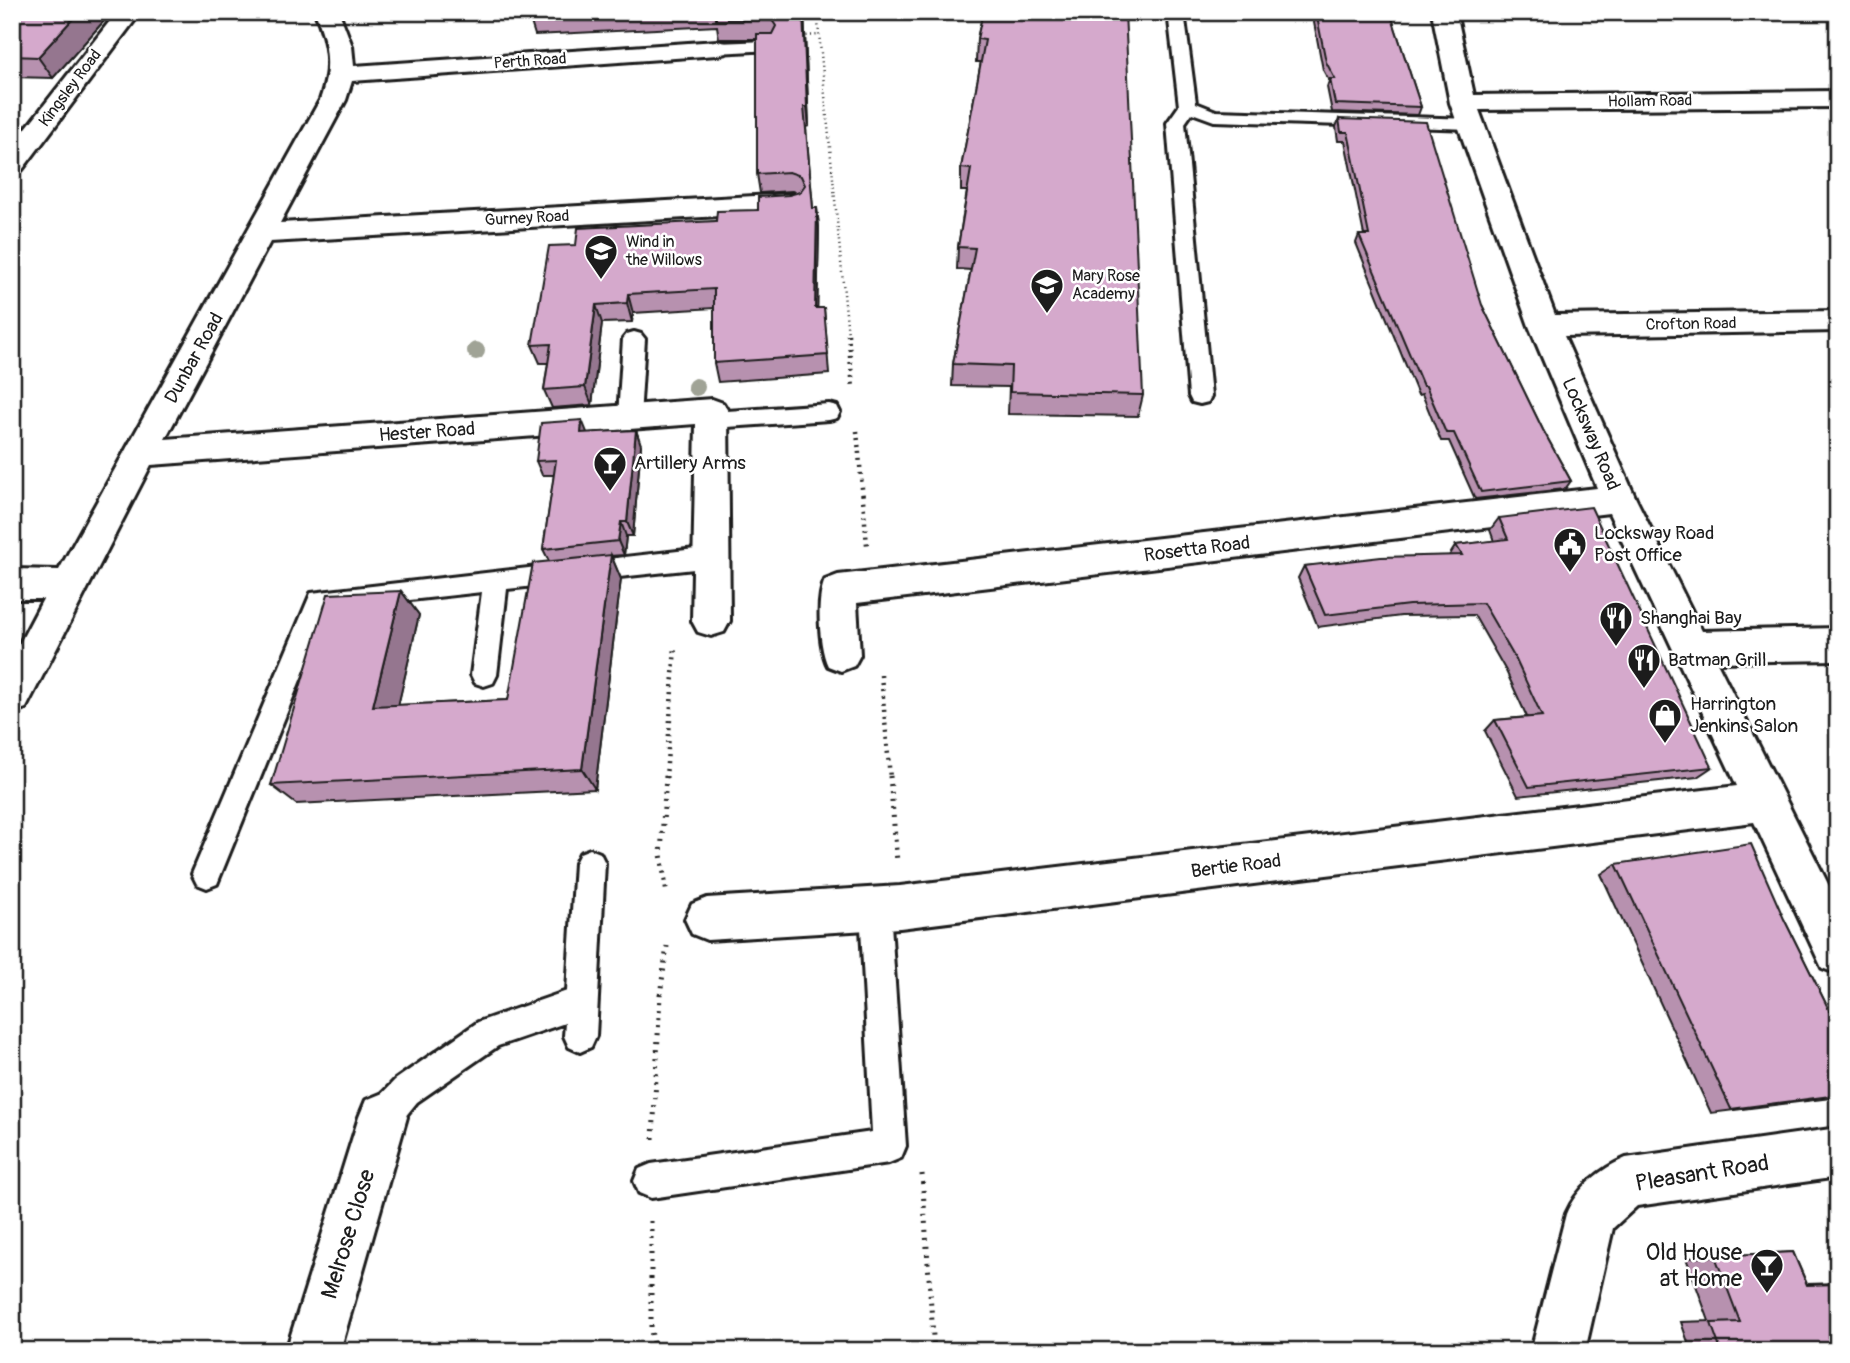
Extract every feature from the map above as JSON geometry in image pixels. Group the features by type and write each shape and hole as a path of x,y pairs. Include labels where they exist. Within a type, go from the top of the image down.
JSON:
{"street":[{"name":"Kingsley Road","path":"12,164 129,12"},
{"name":"Dunbar Road","path":"12,696 69,585 333,100 343,74 340,43 327,12"},
{"name":"Locksway Road","path":"1444,12 1468,113 1544,326 1619,499 1763,802 1838,952"},
{"name":"Perth Road","path":"343,74 717,48"},
{"name":"Hollam Road","path":"1468,113 1838,99"},
{"name":"Gurney Road","path":"262,233 791,204"},
{"name":"Crofton Road","path":"1544,326 1838,321"},
{"name":"Hester Road","path":"143,453 629,417 712,416"},
{"path":"711,621 712,416"},
{"name":"Rosetta Road","path":"841,655 838,590 1619,499"},
{"path":"12,584 69,585"},
{"path":"1689,647 1838,644"},
{"name":"Bertie Road","path":"682,920 875,909 1763,802"},
{"name":"Melrose Close","path":"313,1351 383,1117"},
{"name":"Pleasant Road","path":"1558,1351 1591,1214 1626,1183 1838,1152"}],"lane":[{"path":"1176,12 1188,106 1176,123 1200,396"},
{"path":"717,48 768,46"},
{"path":"1188,106 1214,116 1468,113"},
{"path":"629,417 634,339"},
{"path":"712,416 830,412"},
{"path":"207,874 320,600 713,557"},
{"path":"484,675 496,582"},
{"path":"580,1036 590,863"},
{"path":"651,1181 889,1146 875,909"},
{"path":"383,1117 406,1091 489,1033 582,1002"}],"path":[{"path":"817,12 854,398"},
{"path":"857,426 872,587"},
{"path":"654,1351 651,1329 651,1181 660,995 682,920 661,854 676,634 711,621"}],"building":[{"path":"12,12 79,12 38,57 12,56"},
{"path":"530,12 606,12 529,16"},
{"path":"716,12 803,12 807,107 804,107 813,208 817,208 815,308 824,308 828,355 714,363 714,289 628,294 627,303 596,305 585,387 544,390 551,344 532,345 549,246 576,245 578,228 716,221 717,211 758,210 758,197 789,195 800,192 805,185 801,176 789,172 757,174 757,34 772,34 776,26 772,20 716,20"},
{"path":"983,12 1125,12 1143,395 1010,392 1011,366 953,364 975,248 958,247 971,169 961,168 985,40 977,39"},
{"path":"1316,12 1390,12 1421,107 1335,104 1330,79 1335,79 1326,62"},
{"path":"1339,119 1426,122 1482,305 1571,481 1481,492 1454,433 1446,433 1426,386 1423,386 1359,235 1369,235 1348,132 1341,132"},
{"name":"Artillery Arms","path":"582,420 581,433 636,430 627,522 621,522 618,541 543,549 556,460 536,461 541,423"},
{"path":"1591,507 1712,767 1529,787 1495,720 1542,716 1516,660 1483,603 1409,605 1325,615 1304,566 1381,557 1462,555 1456,545 1508,539 1499,518"},
{"path":"611,555 582,769 271,785 328,594 401,591 373,706 508,700 533,563"},
{"path":"1751,844 1784,919 1838,1028 1838,1095 1731,1109 1616,864"},
{"name":"Old House at Home","path":"1793,1252 1807,1285 1838,1284 1838,1351 1721,1351 1711,1323 1740,1322 1715,1256"}],"place":[{"name":"Wind in the Willows","path":"601,281"},
{"name":"Mary Rose Academy","path":"1047,315"},
{"name":"Artillery Arms","path":"610,493"},
{"name":"Locksway Road Post Office","path":"1570,574"},
{"name":"Shanghai Bay","path":"1616,648"},
{"name":"Batman Grill","path":"1644,690"},
{"name":"Harrington Jenkins Salon","path":"1665,745"},
{"name":"Old House at Home","path":"1767,1295"}]}
